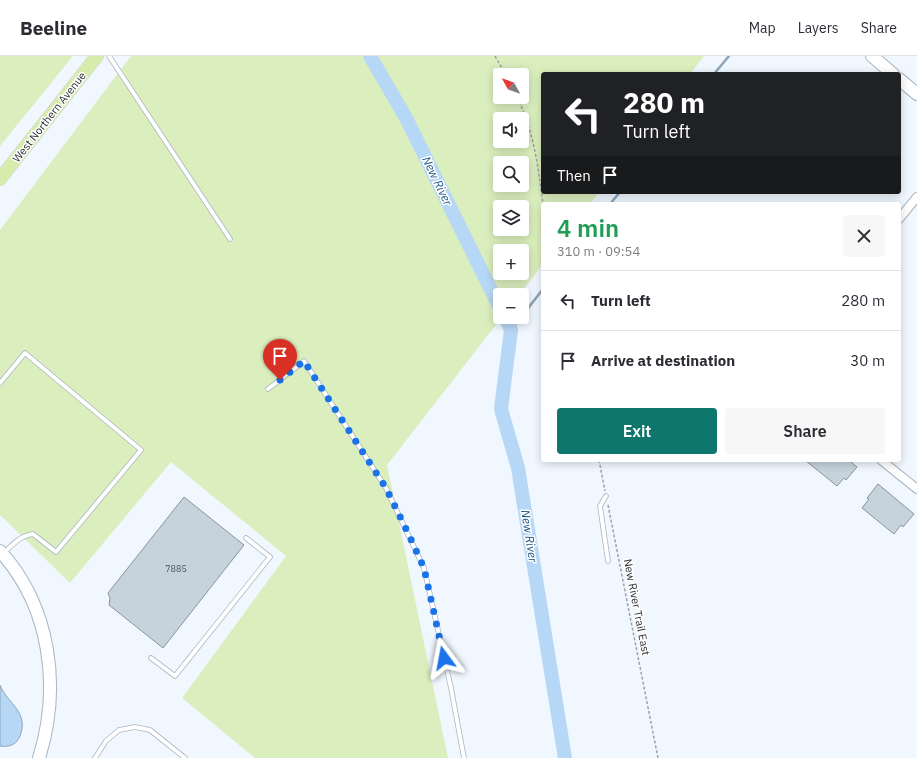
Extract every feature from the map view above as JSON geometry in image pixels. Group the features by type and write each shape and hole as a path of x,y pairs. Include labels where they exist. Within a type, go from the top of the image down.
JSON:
{"main road":[{"name":"West Northern Avenue","path":"0,179 98,56"},
{"path":"872,56 891,72"},
{"path":"901,81 917,94"},
{"path":"1,553 18,575 31,598 40,622 48,653 51,696 46,737 39,758"}],"street":[{"path":"901,216 917,197"},
{"path":"883,462 917,489"}],"lane":[{"path":"110,56 230,239"},
{"path":"0,383 25,353 141,450 56,552 33,534 25,535 19,538 1,553"},
{"path":"268,389 304,361 386,488 424,568 451,688 464,758"},
{"path":"606,496 600,506 608,561"},
{"path":"151,658 175,676 270,557 246,538"},
{"path":"95,758 106,741 119,730 135,726 150,730 185,758"}],"path":[{"path":"495,56 502,68"},
{"path":"520,104 534,141 541,190"},
{"name":"New River Trail East","path":"599,462 658,758"}],"green space":[{"path":"0,56 73,56 0,146"},
{"path":"131,56 704,56 692,72 541,72 541,194 598,194 592,202 541,202 541,267 524,288 493,288 493,324 497,324 387,465 448,758 255,758 182,698 286,556 171,462 70,583 0,515 0,230"}],"water":[{"path":"0,685 6,696 21,716 22,722 22,729 19,738 14,744 7,746 0,746"}],"building":[{"path":"807,462 851,462 857,467 846,480 844,478 837,486"},
{"path":"878,484 914,514 903,527 901,525 894,534 862,508 869,499 867,498"},
{"path":"184,497 244,545 163,648 109,605 110,598 108,593"}],"waterway":[{"name":"New River","path":"370,56 406,118 493,294"},
{"path":"716,72 729,56"},
{"path":"612,202 618,194"},
{"path":"529,307 541,292"},
{"name":"New River","path":"508,324 511,330 501,409 518,468 565,758"},
{"path":"511,330 516,324"}],"route":[{"path":"280,380 304,361 386,488 424,568 444,658"}]}
